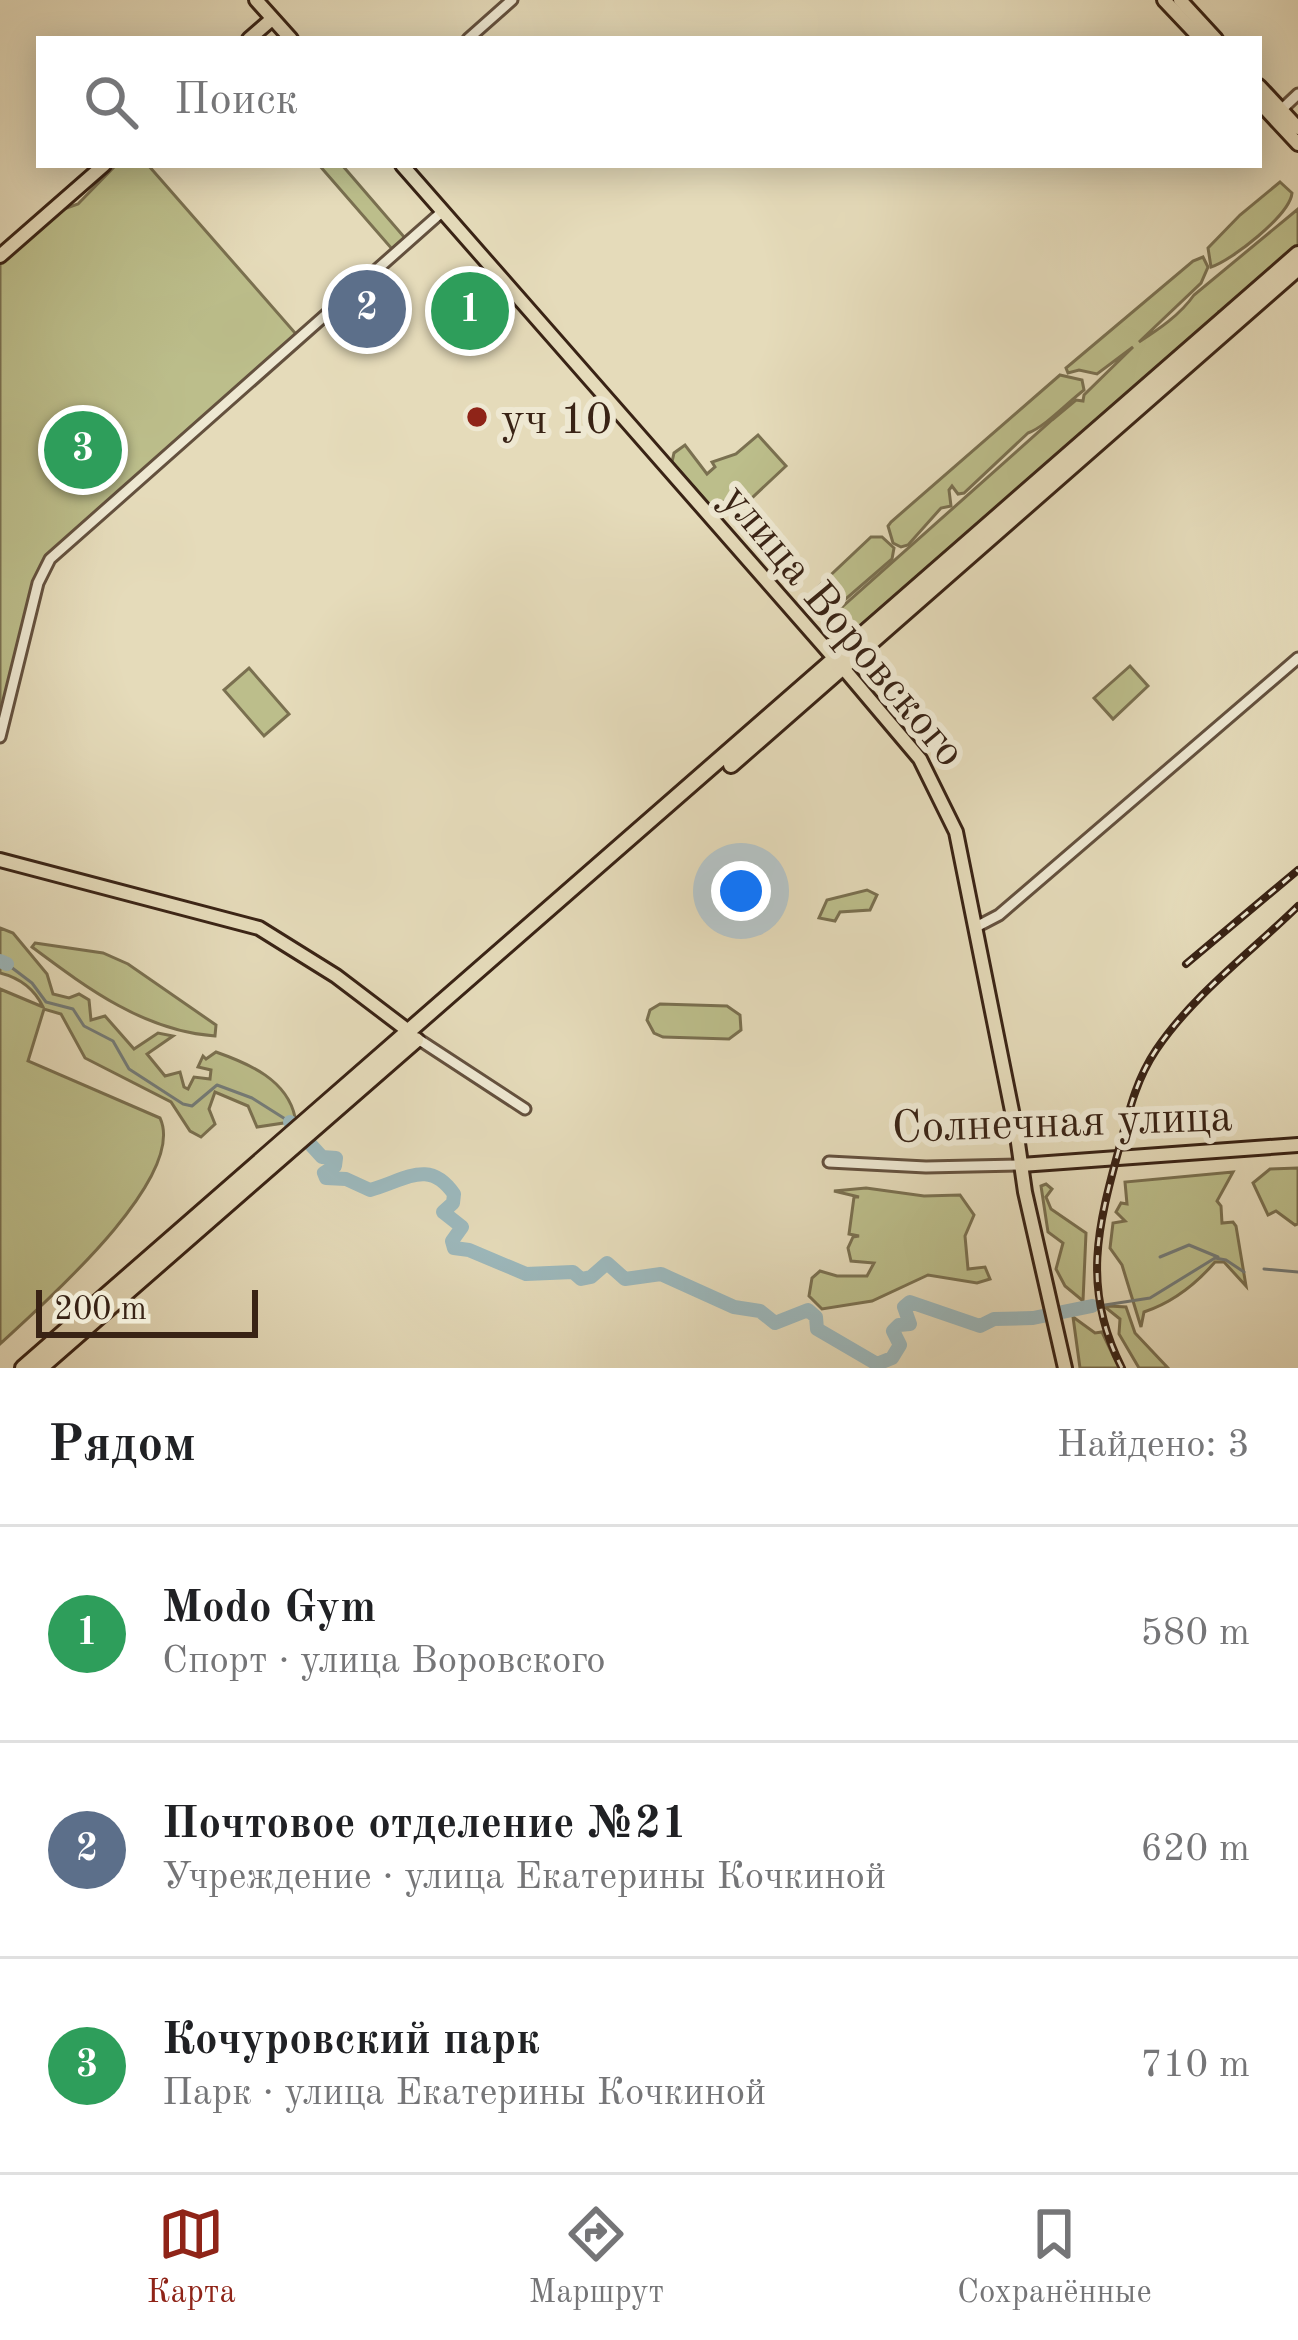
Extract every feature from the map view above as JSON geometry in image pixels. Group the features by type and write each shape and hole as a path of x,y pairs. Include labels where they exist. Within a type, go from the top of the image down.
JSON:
{"highway":[{"path":"840,664 1298,254"},
{"path":"40,1368 491,968 1298,268"},
{"path":"23,1368 293,1142"}],"main road":[{"path":"256,0 287,36"},
{"path":"1164,0 1198,36"},
{"path":"1180,0 1213,36"},
{"path":"252,36 272,19"},
{"path":"1262,90 1298,144"},
{"path":"1262,104 1298,128"},
{"path":"0,256 101,168"},
{"name":"улица Воровского","path":"405,168 840,664 933,779 956,832 1065,1368"},
{"path":"0,860 259,928 336,976 414,1036"},
{"name":"Солнечная улица","path":"1021,1165 1298,1145"}],"street":[{"path":"471,36 512,0"},
{"path":"1277,113 1298,94"},
{"path":"0,737 38,583 50,559 442,211"},
{"path":"976,928 999,915 1298,658"},
{"path":"414,1036 525,1108"},
{"name":"Солнечная улица","path":"829,1162 1021,1165"}],"green space":[{"path":"113,168 151,168 296,334 47,555 0,716 0,264 61,210 78,204"},
{"path":"322,168 345,168 405,238 392,249"},
{"path":"1280,182 1292,193 1281,213 1245,247 1211,267 1208,248"},
{"path":"1298,209 1298,247 847,639 834,633 829,622 832,616 1052,420 1076,400 1083,401 1133,347 1097,374 1068,373 1066,368 1203,257 1208,267 1201,283 1139,342 1154,332"},
{"path":"1060,375 1082,380 1084,390 1028,433 964,493 958,494 952,486 951,506 941,508 908,545 893,543 891,522"},
{"path":"758,435 786,466 738,511 727,499 714,510 672,462 674,453 685,445 707,474 715,467 712,462 736,454"},
{"path":"871,537 882,537 894,548 892,559 840,604 824,605 818,587"},
{"path":"1130,666 1148,686 1113,719 1094,698"},
{"path":"249,668 289,714 264,736 224,690"},
{"path":"867,890 877,895 870,910 840,912 835,921 819,918 827,900"},
{"path":"0,928 13,933 47,974 53,994 69,998 79,994 89,1000 91,1020 105,1016 134,1049 158,1033 173,1036 147,1054 165,1076 180,1072 188,1089 194,1077 210,1079 211,1070 198,1067 203,1056 206,1059 216,1052 275,1083 295,1117 257,1127 248,1106 215,1092 209,1109 215,1124 201,1137 190,1131 171,1102 85,1058 61,1014 44,1009 28,1061 160,1118 163,1143 153,1173 133,1206 76,1271 0,1344 0,989 43,1007 26,985 0,973"},
{"path":"35,943 103,953 128,964 216,1025 215,1036 164,1026 118,1005 32,947"},
{"path":"660,1004 727,1006 740,1015 741,1030 729,1039 663,1037 654,1033 647,1020 650,1010"},
{"path":"1298,1168 1295,1225 1276,1211 1268,1215 1253,1183 1270,1169"},
{"path":"1233,1172 1217,1201 1222,1223 1236,1226 1246,1286 1224,1262 1215,1262 1182,1292 1144,1312 1141,1327 1122,1265 1110,1248 1113,1223 1125,1221 1116,1212 1121,1203 1127,1204 1125,1182"},
{"path":"1041,1186 1052,1189 1046,1197 1051,1209 1086,1233 1083,1301 1065,1286 1056,1269 1063,1243 1048,1232"},
{"path":"866,1188 924,1196 960,1195 974,1215 965,1236 968,1269 985,1267 990,1279 977,1283 928,1275 872,1301 822,1309 809,1296 812,1278 820,1271 867,1276 874,1263 851,1261 848,1248 853,1237 859,1236 849,1234 854,1197 859,1197 834,1191"},
{"path":"1105,1307 1126,1307 1135,1333 1168,1368 1139,1368 1119,1334 1120,1319"},
{"path":"1073,1317 1095,1333 1102,1332 1119,1368 1080,1368"}],"waterway":[{"path":"0,961 7,964"},
{"path":"7,964 32,983 46,1002 73,1009 84,1026 113,1041 129,1069 183,1104 192,1106 217,1085 252,1098 290,1122"},
{"path":"290,1122 322,1157 336,1158 335,1166 324,1173 326,1178 346,1179 370,1190 426,1174 445,1183 454,1194 453,1203 443,1212 462,1227 452,1241 454,1248 526,1274 573,1272 581,1279 607,1263 625,1279 661,1274 734,1307 760,1311 775,1323 808,1310 816,1317 817,1329 877,1364 892,1358 900,1345 893,1331 910,1324 904,1307 910,1302 980,1326 994,1319 1033,1318 1092,1306"},
{"path":"1160,1257 1189,1245 1218,1257"},
{"path":"1105,1305 1150,1298 1215,1258 1244,1272"},
{"path":"1264,1269 1298,1272"}],"railway":[{"path":"1186,964 1298,870"},
{"path":"1122,1368 1101,1311 1097,1257 1105,1203 1138,1084 1156,1050 1187,1011 1298,906"}],"place":[{"name":"Почтовое отделение №21","path":"367,309"},
{"name":"Modo Gym","path":"470,311"},
{"name":"уч 10","path":"477,417"},
{"name":"Кочуровский парк","path":"83,450"}]}
